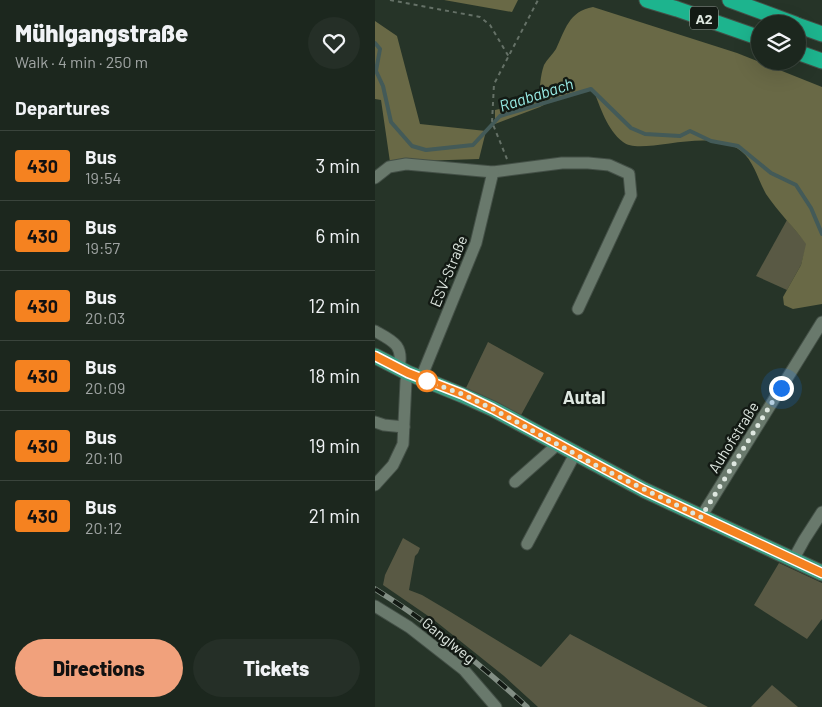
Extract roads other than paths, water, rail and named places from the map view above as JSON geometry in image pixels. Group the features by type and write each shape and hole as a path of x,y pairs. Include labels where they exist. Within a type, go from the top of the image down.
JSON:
{"highway":[{"name":"A2","path":"647,0 751,35"},
{"name":"A2","path":"730,0 771,15"},
{"name":"A2","path":"806,28 822,34"},
{"path":"806,55 822,61"}],"main road":[{"path":"375,356 409,373 470,398 575,454 701,517 822,573"}],"street":[{"path":"375,178 389,167 406,164 493,172 562,163 588,164 609,165 629,174 631,195 578,309"},
{"name":"ESV-Straße","path":"409,373 476,243 493,172"},
{"name":"Auhofstraße","path":"701,517 822,322"},
{"path":"375,331 393,340 400,350 401,358 409,373 406,382 403,444 393,465 375,484"},
{"path":"375,422 404,427"},
{"path":"515,482 558,444"},
{"path":"527,544 575,454"},
{"path":"793,560 822,512"},
{"name":"Ganglweg","path":"375,606 409,627 465,670 497,707"}],"waterway":[{"name":"Raababach","path":"375,43 380,49 376,71 383,86 391,122 412,146 426,150 473,145 500,116 591,89 631,128 645,134 680,136 690,131 711,141 738,146 771,173 796,185 811,208 822,234"}],"railway":[{"path":"375,589 454,645 527,707"}],"district":[{"name":"Autal","path":"584,397"}]}
